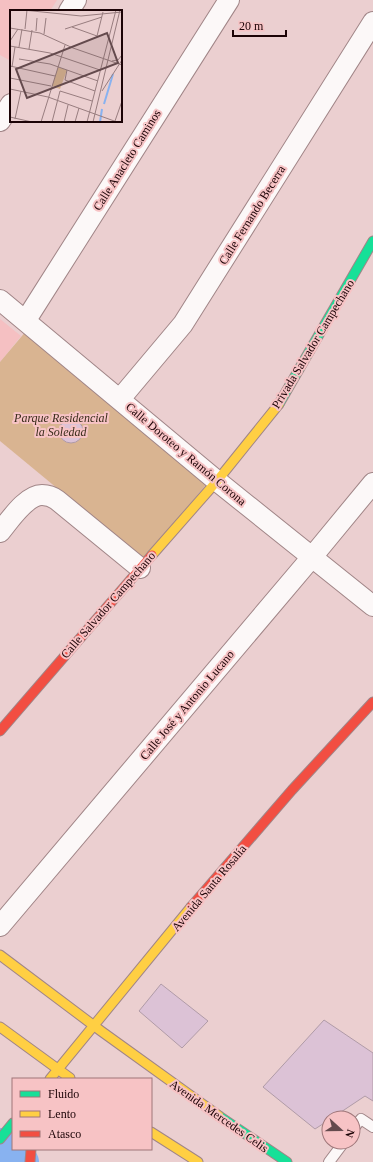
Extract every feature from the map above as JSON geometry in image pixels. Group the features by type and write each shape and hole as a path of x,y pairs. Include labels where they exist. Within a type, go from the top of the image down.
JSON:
{"street":[{"path":"70,10 76,0"},
{"name":"Calle Anacleto Caminos","path":"26,320 229,0"},
{"name":"Calle Fernando Becerra","path":"120,399 183,324 373,22"},
{"path":"0,122 10,106"},
{"name":"Privada Salvador Campechano","path":"217,481 279,405 373,241"},
{"name":"Calle Doroteo y Ramón Corona","path":"0,300 26,320 217,481 373,606"},
{"name":"Calle Salvador Campechano","path":"0,731 217,481"},
{"name":"Calle José y Antonio Lucano","path":"0,926 373,483"},
{"path":"0,532 27,501 33,497 42,495 50,496 57,500 140,568"},
{"name":"Avenida Santa Rosalía","path":"57,1075 94,1026 198,899 292,790 373,702"},
{"name":"Avenida Mercedes Celis","path":"0,955 94,1026 248,1137 287,1162"},
{"path":"0,1027 57,1075 68,1078"},
{"path":"0,1139 12,1124"},
{"path":"152,1133 198,1162"},
{"path":"30,1162 31,1150"}],"lane":[{"path":"361,1120 373,1127"},
{"path":"329,1162 338,1150"}],"shaded area":[{"path":"0,0 57,0 51,10 10,10 10,60 0,55"},
{"path":"0,319 21,336 0,362"}],"green space":[{"name":"Parque Residencial la Soledad","path":"27,330 209,481 144,560 0,441 0,362"}],"building":[{"path":"71,419 80,422 83,431 80,440 71,443 62,440 59,431 62,422"},
{"path":"161,984 208,1021 182,1048 139,1011"},
{"path":"324,1020 373,1053 373,1101 365,1096 344,1110 321,1110 321,1125 315,1129 263,1087"}],"waterway":[{"path":"0,1144 23,1162"}],"traffic: fast":[{"path":"279,404 373,241"},
{"path":"219,1116 287,1162"},
{"path":"0,1139 12,1124"}],"traffic: slow":[{"path":"152,555 217,481 279,404"},
{"path":"51,1078 191,907"},
{"path":"0,955 101,1031 219,1116"},
{"path":"0,1027 70,1078"},
{"path":"152,1133 198,1162"}],"traffic: jam":[{"path":"0,731 152,555"},
{"path":"191,907 292,790 373,702"},
{"path":"30,1162 31,1150"}]}
